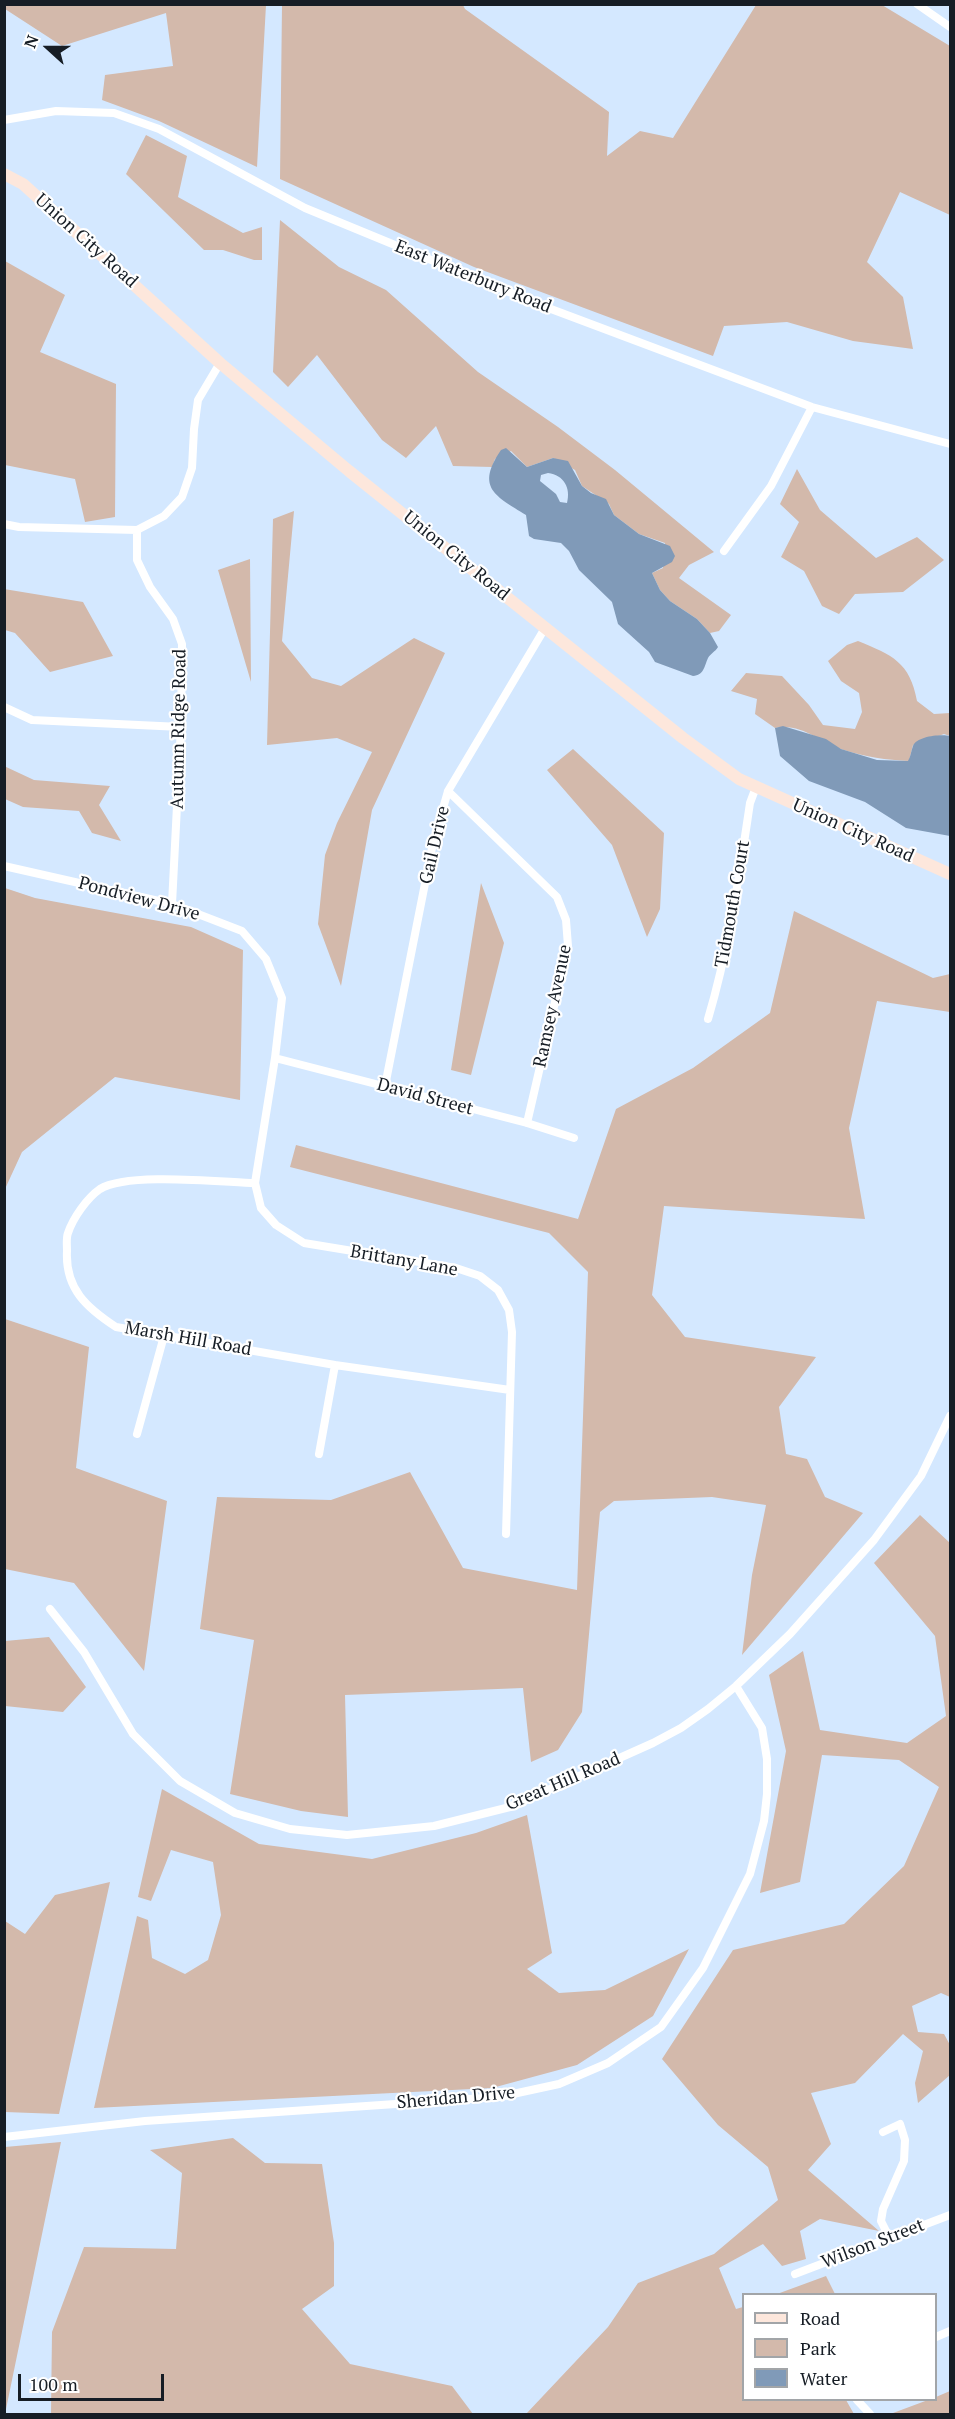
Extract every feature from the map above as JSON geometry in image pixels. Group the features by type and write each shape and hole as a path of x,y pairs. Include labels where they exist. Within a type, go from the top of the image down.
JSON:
{"main road":[{"name":"Union City Road","path":"4,174 23,184 220,363 341,465 683,738 739,779 756,788 951,874"}],"street":[{"path":"917,4 951,27"},
{"name":"East Waterbury Road","path":"4,120 56,111 114,113 159,129 305,208 543,306 812,407 951,444"},
{"path":"4,524 19,527 137,530 164,516 182,496 192,468 198,400 220,363"},
{"path":"724,551 771,486 812,407"},
{"name":"Autumn Ridge Road","path":"137,530 137,560 150,587 173,620 182,644 181,727 172,904"},
{"name":"Gail Drive","path":"385,1086 433,843 448,791 545,628"},
{"path":"4,707 32,720 181,727"},
{"name":"Tidmouth Court","path":"708,1019 717,990 734,908 750,803 756,788"},
{"name":"Ramsey Avenue","path":"448,791 557,897 566,920 568,946 527,1123"},
{"name":"Pondview Drive","path":"4,867 172,904 242,931 266,958 282,998 275,1058"},
{"name":"David Street","path":"275,1058 527,1123 574,1138"},
{"name":"Brittany Lane","path":"275,1058 255,1183 261,1208 276,1225 304,1243 456,1268 480,1276 498,1290 509,1310 512,1332 506,1534"},
{"name":"Marsh Hill Road","path":"255,1183 156,1179 124,1182 101,1189 82,1208 68,1234 66,1261 73,1288 92,1311 116,1327 335,1365 510,1390"},
{"path":"137,1434 164,1336"},
{"path":"319,1454 335,1365"},
{"name":"Great Hill Road","path":"50,1609 84,1652 133,1734 180,1781 235,1813 290,1829 347,1835 434,1826 510,1807 681,1728 736,1686 826,1595 893,1517 921,1476 951,1416"},
{"name":"Sheridan Drive","path":"4,2137 145,2121 499,2097 559,2084 608,2063 661,2027 703,1968 750,1874 764,1821 767,1759 762,1728 736,1686"},
{"path":"883,2132 900,2124 905,2140 904,2161 883,2209 881,2221 889,2237"},
{"name":"Wilson Street","path":"795,2274 951,2215"},
{"path":"937,2337 951,2331"},
{"path":"858,2401 870,2415"}],"green space":[{"path":"4,5 266,5 257,167 159,121 102,100 105,75 173,66 166,13 62,46 5,9"},
{"path":"282,5 463,5 465,9 609,112 607,156 640,131 673,138 756,5 882,5 950,46 950,215 900,192 867,262 903,297 913,349 853,341 787,322 724,326 713,356 474,267 280,179"},
{"path":"146,135 187,156 178,197 243,233 262,227 262,260 254,260 223,250 204,250 126,174"},
{"path":"280,220 339,267 386,290 478,372 558,427 615,470 714,552 689,565 679,578 731,615 719,631 710,633 697,619 670,601 660,590 652,573 663,568 665,543 639,534 614,515 609,504 582,486 575,470 553,458 527,467 511,451 495,459 492,467 453,466 436,426 406,458 382,440 317,355 288,387 273,372"},
{"path":"5,261 65,295 40,352 116,384 115,517 85,522 75,479 5,465"},
{"path":"797,469 820,510 876,558 917,537 944,560 903,592 855,594 839,614 822,606 804,571 781,557 799,522 780,504"},
{"path":"294,511 282,641 312,678 341,686 414,638 445,653 372,810 341,986 318,924 325,855 337,823 372,752 337,738 267,745 273,519"},
{"path":"250,559 251,682 218,570"},
{"path":"4,589 83,602 113,656 50,672 15,633 5,630"},
{"path":"858,641 881,651 898,662 910,677 917,701 934,714 950,713 950,736 944,734 913,745 909,761 868,756 836,747 802,730 775,728 755,714 757,699 731,691 746,673 782,676 809,705 823,725 855,729 862,712 859,693 841,681 828,661 847,645"},
{"path":"573,749 664,833 660,909 647,937 612,845 547,770"},
{"path":"4,766 34,780 110,786 99,805 121,841 92,833 79,811 23,807 5,799"},
{"path":"481,883 504,943 471,1075 451,1070"},
{"path":"5,888 35,898 191,927 243,950 240,1100 115,1077 22,1152 5,1189"},
{"path":"794,911 933,978 950,974 950,1012 877,1001 849,1128 865,1219 664,1206 652,1295 685,1337 816,1357 779,1407 786,1454 807,1459 825,1497 863,1513 742,1655 752,1575 766,1505 712,1497 614,1501 600,1512 582,1712 558,1750 531,1762 523,1688 345,1695 348,1817 301,1811 230,1794 254,1640 200,1629 217,1497 331,1500 410,1472 463,1568 577,1590 588,1272 549,1233 290,1167 296,1145 578,1219 616,1109 693,1068 770,1013"},
{"path":"5,1319 89,1347 76,1468 167,1501 144,1671 74,1583 5,1569"},
{"path":"920,1515 950,1543 950,1997 941,1993 912,2006 918,2032 944,2034 950,2045 950,2075 918,2103 915,2083 923,2051 903,2034 855,2083 811,2093 831,2144 808,2170 879,2231 820,2219 800,2231 806,2259 782,2266 763,2244 719,2268 736,2309 742,2307 742,2401 847,2401 854,2414 526,2414 608,2327 638,2283 714,2254 778,2200 768,2167 718,2125 662,2059 733,1950 844,1924 904,1866 939,1787 899,1760 822,1755 800,1882 760,1893 786,1751 769,1675 803,1651 820,1730 907,1743 946,1716 935,1636 874,1563"},
{"path":"49,1637 86,1687 63,1712 5,1706 5,1641"},
{"path":"162,1789 259,1844 372,1859 476,1833 527,1815 552,1953 527,1969 559,1993 605,1990 689,1949 653,2016 577,2065 492,2088 94,2108 137,1916 148,1920 152,1958 185,1974 208,1960 221,1915 213,1862 171,1850 151,1901 138,1897"},
{"path":"110,1882 59,2114 5,2112 5,1921 25,1934 55,1895"},
{"path":"233,2138 265,2163 322,2164 334,2243 334,2286 302,2309 350,2364 452,2386 473,2414 51,2414 52,2332 84,2247 176,2249 182,2173 150,2150"},
{"path":"61,2142 5,2414 5,2147"},
{"path":"826,2276 834,2293 780,2293"},
{"path":"950,2391 950,2414 893,2413 925,2401 937,2401 937,2397"}],"water":[{"path":"506,448 527,467 553,458 568,461 582,486 591,493 606,499 614,515 639,534 670,546 675,556 672,562 652,573 660,590 670,601 697,619 710,633 718,647 708,658 702,672 693,676 655,662 649,652 618,624 612,602 579,570 569,551 561,543 534,539 529,536 526,515 498,496 490,482 493,463 501,450","holes":["554,474 562,479 567,487 567,503 560,502 556,494 540,481 541,475"]},
{"path":"783,726 826,739 841,749 877,760 908,761 913,746 919,740 941,735 950,736 950,836 906,828 865,802 809,781 780,756 775,728"}]}
